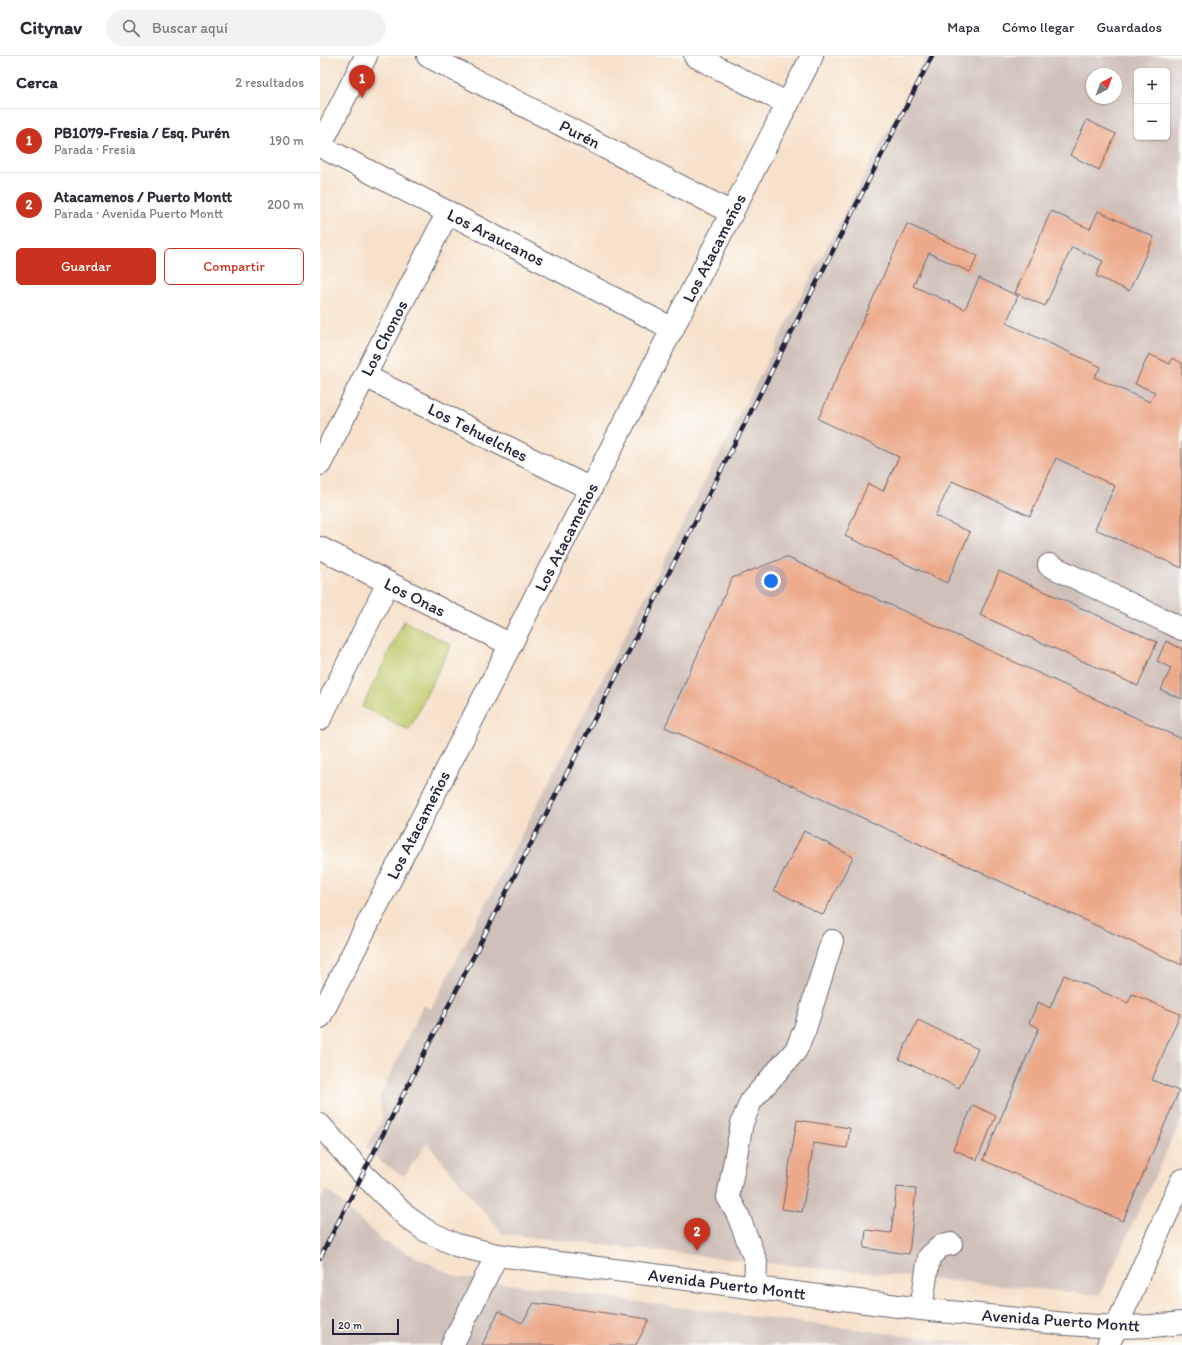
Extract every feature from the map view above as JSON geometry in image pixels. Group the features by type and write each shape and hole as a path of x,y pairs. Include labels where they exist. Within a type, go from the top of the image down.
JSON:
{"street":[{"path":"320,146 366,56"},
{"name":"Purén","path":"428,56 732,212"},
{"path":"695,56 788,104"},
{"name":"Los Atacameños","path":"320,1017 812,56"},
{"name":"Los Araucanos","path":"320,146 673,329"},
{"name":"Los Chonos","path":"320,464 448,212"},
{"name":"Los Tehuelches","path":"365,376 590,489"},
{"name":"Los Onas","path":"320,548 511,645"},
{"path":"1049,565 1182,629"},
{"path":"320,719 388,583"},
{"path":"755,1288 756,1262 738,1215 728,1197 742,1123 751,1101 796,1050 805,1029 832,940"},
{"name":"Avenida Puerto Montt","path":"320,1125 369,1179 407,1217 425,1230 456,1245 497,1255 921,1309 1066,1324 1112,1336 1152,1326 1182,1323"},
{"path":"1112,1336 1182,1180"},
{"path":"921,1309 929,1257 941,1246 951,1244"},
{"path":"452,1345 497,1255"}],"shaded area":[{"path":"926,56 1182,56 1182,1118 1100,1295 756,1262 503,1234 427,1143 404,1176 381,1162 366,1148 382,1119 379,1098 423,1005 431,1009"},
{"path":"326,1189 383,1241 457,1277 677,1307 982,1345 320,1345 320,1201"}],"green space":[{"path":"404,621 451,645 409,730 362,707"}],"building":[{"path":"1087,120 1116,134 1099,170 1070,155"},
{"path":"1051,211 1090,229 1098,211 1154,237 1129,291 1096,276 1103,261 1072,247 1045,306 1015,293"},
{"path":"907,224 978,256 970,272 929,253 913,286 965,309 979,278 1018,296 1006,323 1101,367 1094,377 1150,402 1155,392 1135,384 1149,354 1170,364 1172,358 1182,363 1182,568 1095,529 1115,486 1056,458 1030,516 952,481 935,516 970,532 947,583 845,536 868,484 883,491 899,457 818,419"},
{"path":"786,557 1182,739 1182,965 665,727 732,578"},
{"path":"999,571 1157,642 1138,686 980,615"},
{"path":"1166,641 1182,649 1182,699 1161,690 1171,668 1157,661"},
{"path":"804,831 853,857 823,915 774,890"},
{"path":"1064,975 1128,1003 1132,994 1180,1014 1152,1080 1179,1091 1123,1221 983,1160 1039,1028 1029,1023 1038,1002 1050,1008"},
{"path":"918,1020 978,1049 959,1088 899,1059"},
{"path":"973,1105 996,1116 977,1160 953,1149"},
{"path":"797,1120 850,1128 847,1148 814,1143 802,1212 782,1209"},
{"path":"897,1187 916,1189 909,1254 864,1248 866,1230 891,1233"},
{"path":"534,1303 649,1319 636,1345 482,1345 499,1311 522,1323"}],"railway":[{"path":"320,1258 932,56"}],"place":[{"name":"PB1079-Fresia / Esq. Purén","path":"362,98"},
{"name":"Atacamenos / Puerto Montt","path":"697,1251"}]}
